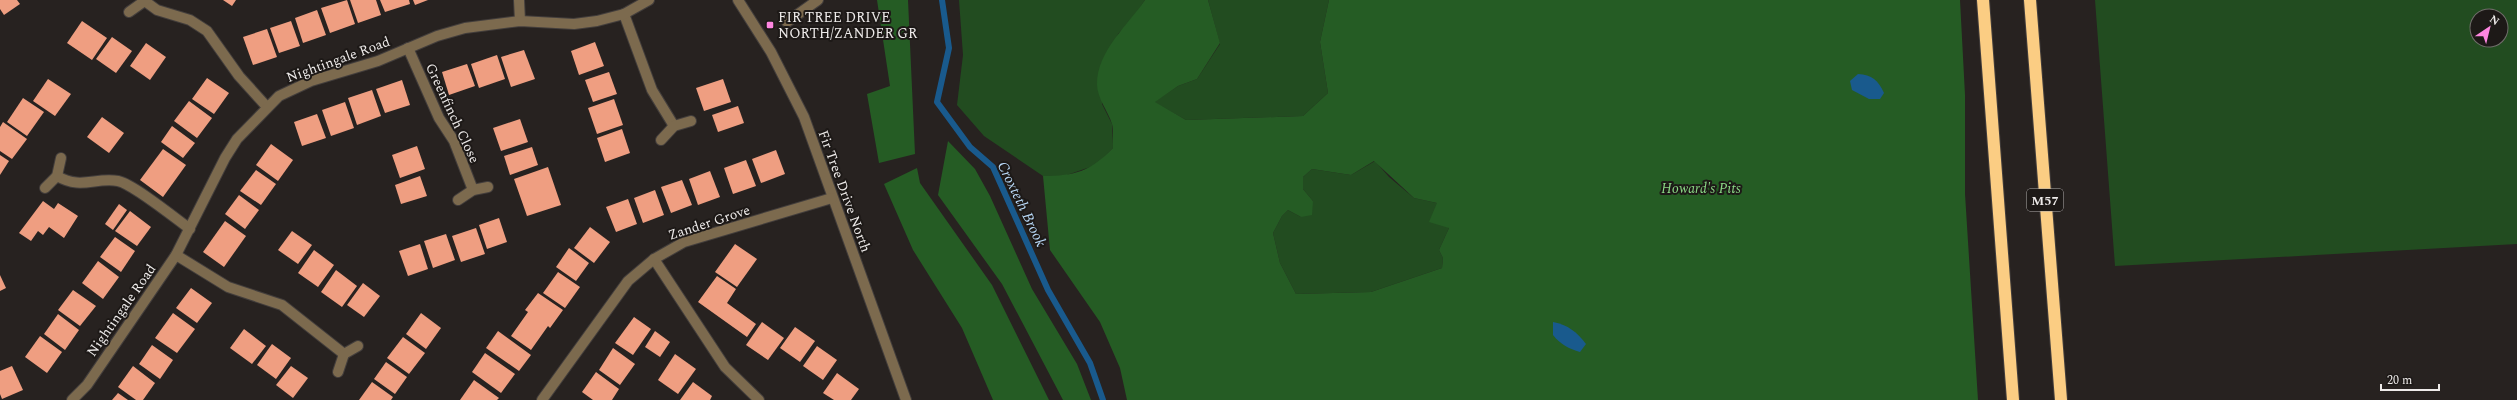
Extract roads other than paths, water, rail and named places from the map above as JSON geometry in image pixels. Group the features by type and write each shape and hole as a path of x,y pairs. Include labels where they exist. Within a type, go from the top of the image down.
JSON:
{"highway":[{"path":"1983,0 2013,400"},
{"name":"M57","path":"2030,0 2061,400"}],"street":[{"path":"519,0 520,21"},
{"name":"Nightingale Road","path":"72,400 87,385 176,255 237,139 267,107 294,88 378,61 408,48 465,28 520,21 574,24 597,21 624,14 649,0"},
{"name":"Fir Tree Drive North","path":"738,0 771,52 804,117 906,400"},
{"path":"787,22 818,0"},
{"path":"129,12 146,1 157,10 190,20 208,31 240,76 267,107"},
{"path":"624,14 652,90 674,126"},
{"name":"Greenfinch Close","path":"408,48 439,118 454,141 473,190"},
{"path":"661,140 674,126 691,121"},
{"path":"45,188 58,176 61,158"},
{"path":"58,176 77,184 109,181 125,184 190,229"},
{"path":"458,200 473,190 488,187"},
{"name":"Zander Grove","path":"542,400 628,281 654,259 684,242 832,198"},
{"path":"176,255 228,287 282,305 344,354"},
{"path":"654,259 725,367 759,400"},
{"path":"338,372 344,354 358,346"}],"water":[{"path":"1858,74 1871,77 1877,82 1884,93 1880,99 1869,99 1852,90 1850,81"},
{"path":"1553,322 1568,327 1583,340 1586,344 1580,352 1565,346 1553,335"}],"waterway":[{"name":"Croxteth Brook","path":"942,0 949,48 937,102 970,147 993,167 1048,290 1090,363 1103,400"}],"place":[{"name":"FIR TREE DRIVE NORTH/ZANDER GR","path":"770,25"}],"park label":[{"name":"Howard's Pits","path":"1701,188"}]}
